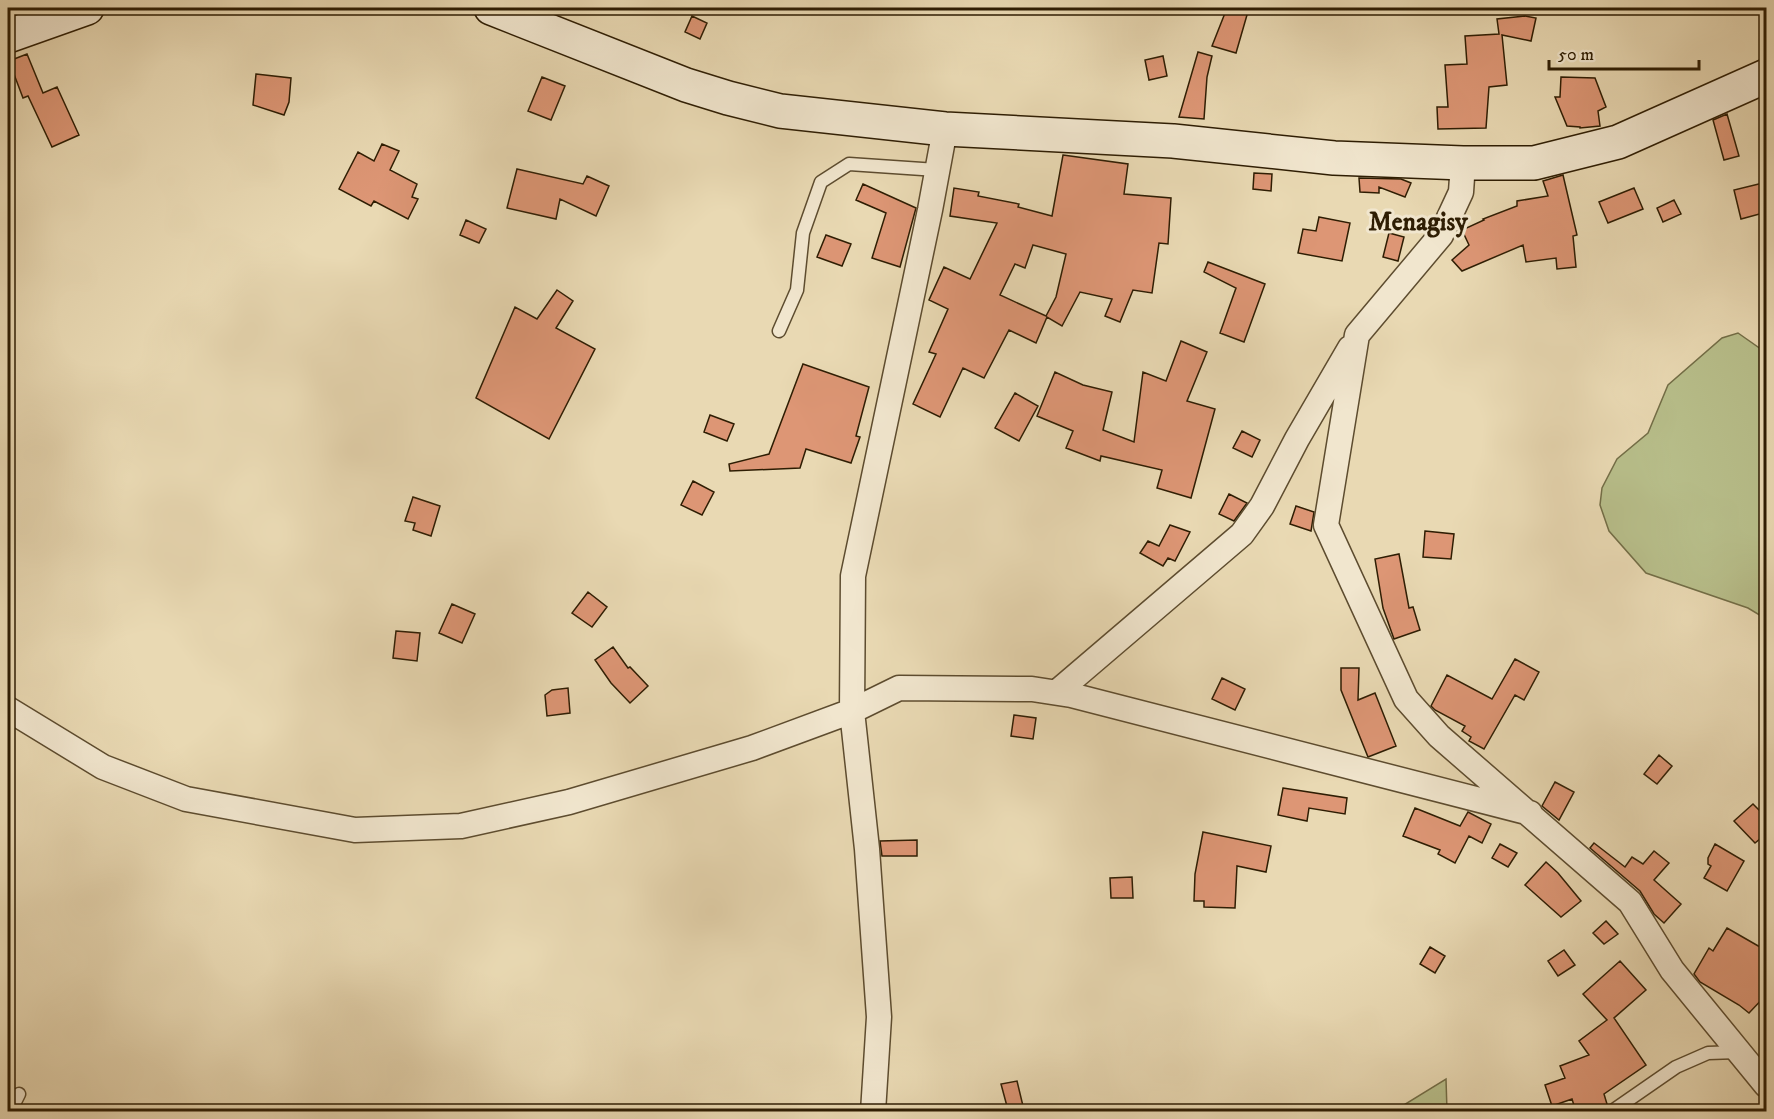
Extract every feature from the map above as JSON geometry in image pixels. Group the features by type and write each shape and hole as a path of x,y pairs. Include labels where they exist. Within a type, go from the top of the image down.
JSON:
{"main road":[{"path":"8,36 87,8"},
{"path":"491,8 636,66 728,98 780,111 945,129 1173,141 1334,158 1534,163 1618,142 1767,76"}],"street":[{"path":"873,1112 879,1017 867,849 852,711 853,576 945,129"},
{"path":"1057,692 1242,534 1262,506 1297,439 1357,335 1441,235 1461,192 1463,163"},
{"path":"1357,335 1326,525 1406,699 1439,736 1630,902 1671,970 1767,1085"},
{"path":"8,709 104,767 186,799 355,830 461,826 570,802 752,748 852,711 899,688 1032,689 1057,692 1530,813"}],"lane":[{"path":"779,331 797,290 803,233 821,182 849,164 937,170"},
{"path":"1611,1112 1676,1067 1708,1053 1738,1052"},
{"path":"10,1112 19,1094"}],"green space":[{"path":"1738,333 1765,352 1766,356 1766,619 1748,608 1646,573 1609,531 1600,505 1602,488 1617,459 1648,433 1668,385 1722,338"},
{"path":"1446,1079 1447,1111 1394,1111"}],"building":[{"path":"1227,8 1249,8 1236,53 1212,46"},
{"path":"692,16 707,23 700,39 685,32"},
{"path":"1525,16 1536,18 1531,41 1502,35 1507,85 1489,87 1486,128 1438,129 1437,107 1448,107 1445,65 1467,64 1465,36 1499,34 1497,19"},
{"path":"1198,52 1212,56 1207,77 1204,119 1179,117"},
{"path":"27,54 43,93 57,87 79,135 52,147 28,96 23,98 9,61"},
{"path":"1163,56 1167,76 1149,80 1145,60"},
{"path":"256,74 291,78 289,102 284,115 253,105"},
{"path":"542,77 565,86 551,120 528,111"},
{"path":"1561,77 1595,78 1606,107 1598,111 1600,126 1580,128 1567,126 1555,97 1560,97"},
{"path":"1727,114 1739,156 1724,160 1713,120"},
{"path":"382,144 399,151 390,170 417,184 412,197 418,199 408,219 374,201 371,206 339,189 358,152 374,161"},
{"path":"1063,155 1128,164 1124,194 1171,198 1168,244 1159,243 1152,293 1133,290 1120,322 1105,316 1112,299 1080,292 1062,326 1047,317 1036,343 1009,330 984,378 963,368 940,417 913,404 936,354 929,352 948,309 929,300 944,267 970,279 997,223 950,216 954,188 979,192 978,196 1019,204 1018,207 1052,216","holes":["1033,245 1066,254 1056,297 1046,316 1000,295 1015,264 1025,268"]},
{"path":"517,169 583,184 587,176 609,186 596,216 560,199 556,219 507,208"},
{"path":"1254,173 1272,174 1271,191 1253,189"},
{"path":"1563,175 1577,235 1573,236 1576,267 1557,269 1556,258 1526,262 1523,245 1462,271 1452,260 1469,245 1462,230 1517,206 1517,201 1548,196 1543,181"},
{"path":"1359,178 1401,179 1411,183 1405,197 1379,187 1379,193 1360,192"},
{"path":"1767,182 1767,212 1741,219 1734,190"},
{"path":"863,184 916,208 900,267 872,258 886,213 856,200"},
{"path":"1634,188 1643,209 1608,223 1599,202"},
{"path":"1674,200 1681,214 1663,222 1657,208"},
{"path":"1319,217 1350,223 1342,261 1298,253 1303,229 1316,231"},
{"path":"466,220 486,229 479,243 460,235"},
{"path":"1389,233 1404,237 1398,261 1383,257"},
{"path":"826,235 851,244 842,266 817,257"},
{"path":"1208,262 1265,284 1244,342 1220,333 1236,288 1204,272"},
{"path":"557,290 573,301 556,328 595,349 549,439 476,398 515,307 537,319"},
{"path":"1181,341 1207,352 1187,401 1215,409 1191,498 1157,488 1162,470 1101,456 1100,461 1066,448 1073,431 1037,416 1055,372 1083,385 1112,392 1103,430 1134,442 1143,372 1166,381"},
{"path":"803,364 869,387 856,436 860,437 851,463 806,449 800,468 730,471 729,464 769,454"},
{"path":"1015,393 1038,406 1019,441 995,428"},
{"path":"710,415 734,424 727,441 704,432"},
{"path":"1242,431 1260,440 1252,457 1233,448"},
{"path":"693,481 714,492 702,515 681,505"},
{"path":"1229,494 1247,503 1234,521 1219,514"},
{"path":"413,497 440,506 431,536 413,530 415,523 405,521"},
{"path":"1296,506 1314,512 1311,531 1290,524"},
{"path":"1170,525 1190,532 1175,561 1168,558 1163,566 1140,553 1148,541 1159,546"},
{"path":"1425,531 1454,534 1451,559 1423,557"},
{"path":"1399,554 1409,608 1413,607 1420,630 1394,639 1383,608 1375,559"},
{"path":"588,592 607,607 592,627 572,613"},
{"path":"452,604 475,614 462,643 439,633"},
{"path":"396,631 420,633 417,661 393,658"},
{"path":"613,647 628,668 630,667 648,686 630,703 611,683 595,660"},
{"path":"1515,659 1539,672 1524,700 1515,695 1484,749 1469,741 1471,737 1462,731 1465,726 1431,706 1447,675 1492,699"},
{"path":"1341,668 1359,668 1358,700 1375,693 1396,746 1368,757 1341,690"},
{"path":"1222,678 1245,689 1235,710 1212,699"},
{"path":"568,688 570,713 547,716 545,695 552,690"},
{"path":"1014,715 1036,718 1033,739 1011,736"},
{"path":"1659,755 1672,766 1657,784 1644,774"},
{"path":"1555,782 1574,792 1559,820 1542,806"},
{"path":"1283,788 1347,798 1345,814 1309,808 1307,821 1278,815"},
{"path":"1753,804 1767,818 1767,833 1755,843 1734,821"},
{"path":"1415,808 1460,826 1468,812 1491,824 1482,843 1469,836 1455,863 1438,854 1440,850 1403,836"},
{"path":"1203,832 1271,846 1266,872 1237,866 1235,908 1204,907 1204,901 1194,901 1195,874"},
{"path":"917,840 917,856 882,856 880,841"},
{"path":"1594,843 1625,867 1632,857 1643,864 1654,851 1669,863 1654,880 1681,904 1664,923 1654,914 1640,891 1590,848"},
{"path":"1500,844 1517,853 1508,867 1492,858"},
{"path":"1715,844 1744,861 1727,891 1704,878 1711,866 1708,864 1708,858"},
{"path":"1546,862 1581,901 1561,917 1525,885"},
{"path":"1132,877 1133,898 1111,898 1110,878"},
{"path":"1606,921 1618,934 1604,944 1593,933"},
{"path":"1727,928 1767,951 1767,994 1749,1013 1700,982 1694,974 1709,948 1713,951"},
{"path":"1430,947 1445,956 1435,973 1420,964"},
{"path":"1564,950 1575,965 1558,976 1548,961"},
{"path":"1620,961 1646,990 1614,1018 1646,1065 1604,1094 1607,1104 1587,1112 1576,1112 1572,1099 1552,1106 1545,1085 1565,1078 1560,1066 1589,1055 1579,1041 1607,1020 1583,994"},
{"path":"1017,1081 1023,1106 1008,1110 1001,1084"}],"district":[{"name":"Menagisy","path":"1418,222"}]}
